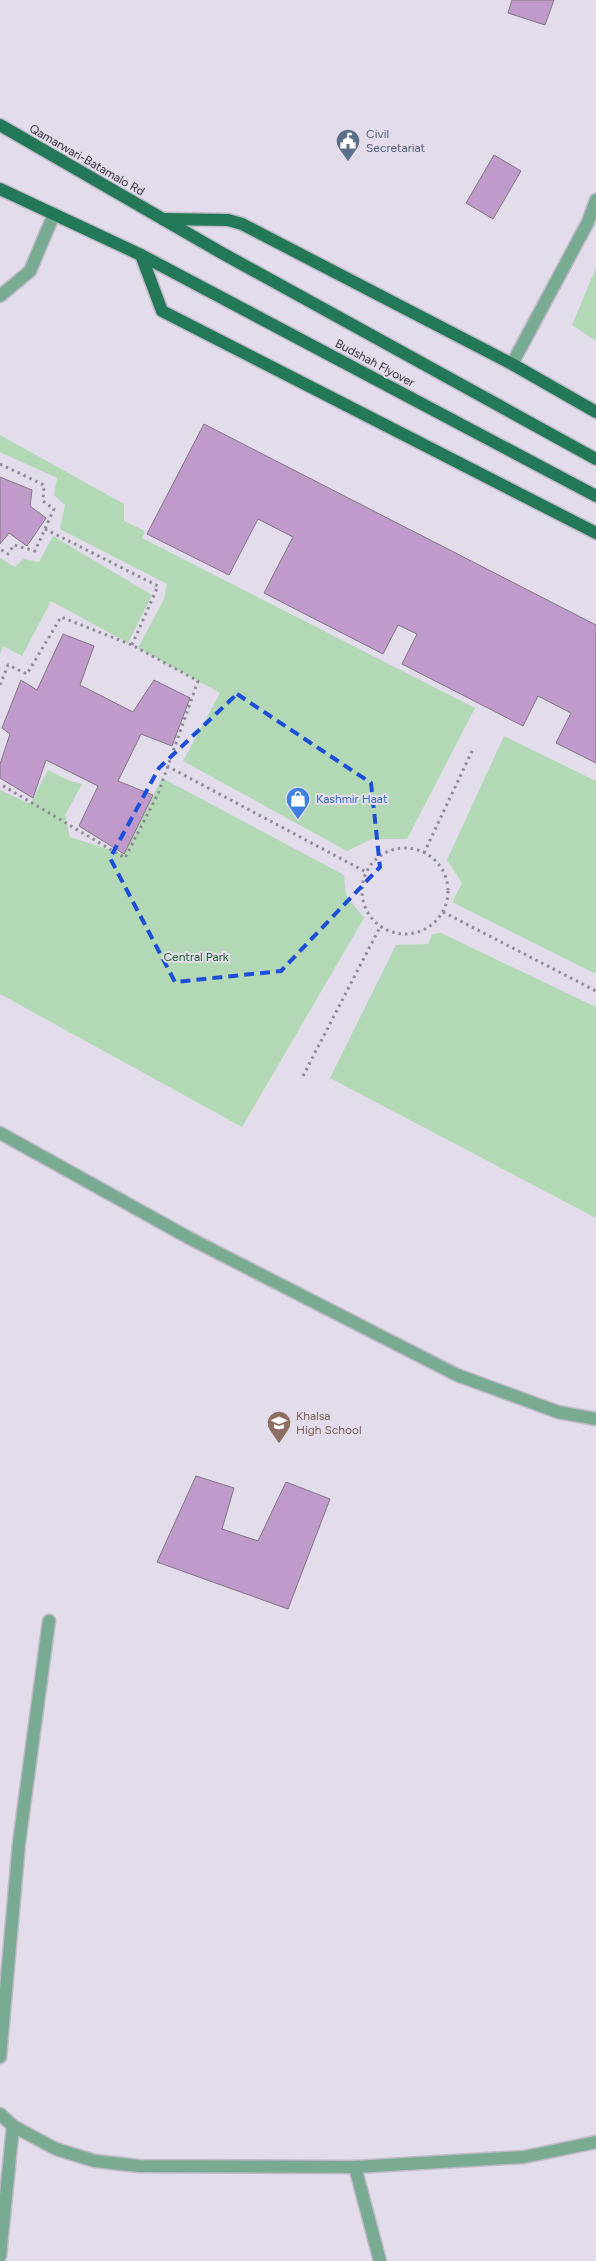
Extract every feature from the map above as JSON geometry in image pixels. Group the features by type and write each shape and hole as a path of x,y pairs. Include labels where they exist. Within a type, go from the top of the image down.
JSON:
{"main road":[{"name":"Qamarwari-Batamalo Rd","path":"0,125 160,218"},
{"path":"0,189 141,254 162,311 596,533"},
{"name":"Budshah Flyover","path":"160,218 596,459"},
{"path":"160,218 228,220 242,224 512,364 596,412"},
{"name":"Budshah Flyover","path":"141,254 596,496"}],"street":[{"path":"512,364 592,223 596,200"},
{"path":"0,296 30,271 54,214"},
{"path":"0,1132 191,1238 456,1375 558,1412 596,1419"},
{"path":"0,2058 19,1843 49,1621"},
{"path":"0,2114 13,2126 56,2150 95,2161 139,2166 355,2168 524,2157 596,2142"},
{"path":"0,2256 3,2195 13,2126"},
{"path":"355,2168 380,2261"}],"path":[{"path":"0,464 44,485 43,501 54,509 36,551 14,545 8,554 0,549"},
{"path":"45,529 158,586 132,645"},
{"path":"0,685 8,665 27,674 61,617 132,645 198,681 158,794 125,858 0,784"},
{"path":"424,853 473,750"},
{"path":"167,766 366,872"},
{"path":"411,848 424,853 436,861 446,879 448,899 443,912 434,924 415,933 394,933 380,927 365,908 362,896 366,872 374,861 385,853 411,848"},
{"path":"443,912 596,991"},
{"path":"303,1076 380,927"}],"highlighted area":[{"path":"237,694 371,783 380,867 281,971 175,982 110,858 159,768"}],"green space":[{"path":"596,268 596,341 572,325"},
{"path":"0,435 124,504 124,521 145,531 142,538 475,708 407,839 372,839 347,851 183,761 220,693 138,648 164,599 167,584 60,529 65,505 54,495 57,478 0,452"},
{"path":"53,536 152,595 128,643 51,601 22,656 3,646 0,655 0,558 15,567 23,559 39,562"},
{"path":"504,736 596,781 596,974 452,902 462,883 447,860"},
{"name":"Central Park","path":"48,770 70,781 82,784 65,815 70,837 123,854 162,778 344,875 346,895 364,918 242,1127 0,994 0,790 30,804"},
{"path":"441,933 596,1007 596,1218 330,1078 396,945 428,944 432,934"}],"building":[{"path":"512,0 554,0 545,25 508,13"},
{"path":"494,155 521,171 493,219 466,203"},
{"path":"204,424 596,625 596,763 556,743 571,713 538,696 523,726 402,664 417,634 398,625 383,654 264,593 293,537 258,519 229,575 147,534"},
{"path":"0,477 32,490 30,506 46,518 27,546 9,533 0,544"},
{"path":"63,634 94,646 80,685 133,712 154,680 190,698 172,746 141,734 118,781 153,795 124,854 79,826 98,786 46,760 33,798 0,778 0,764 10,734 2,728 21,680 37,690"},
{"path":"196,1476 234,1488 222,1529 258,1541 286,1482 330,1499 288,1609 157,1562"}],"place":[{"name":"Civil Secretariat","path":"348,162"},
{"name":"Kashmir Haat","path":"298,820"},
{"name":"Khalsa High School","path":"279,1444"}]}
